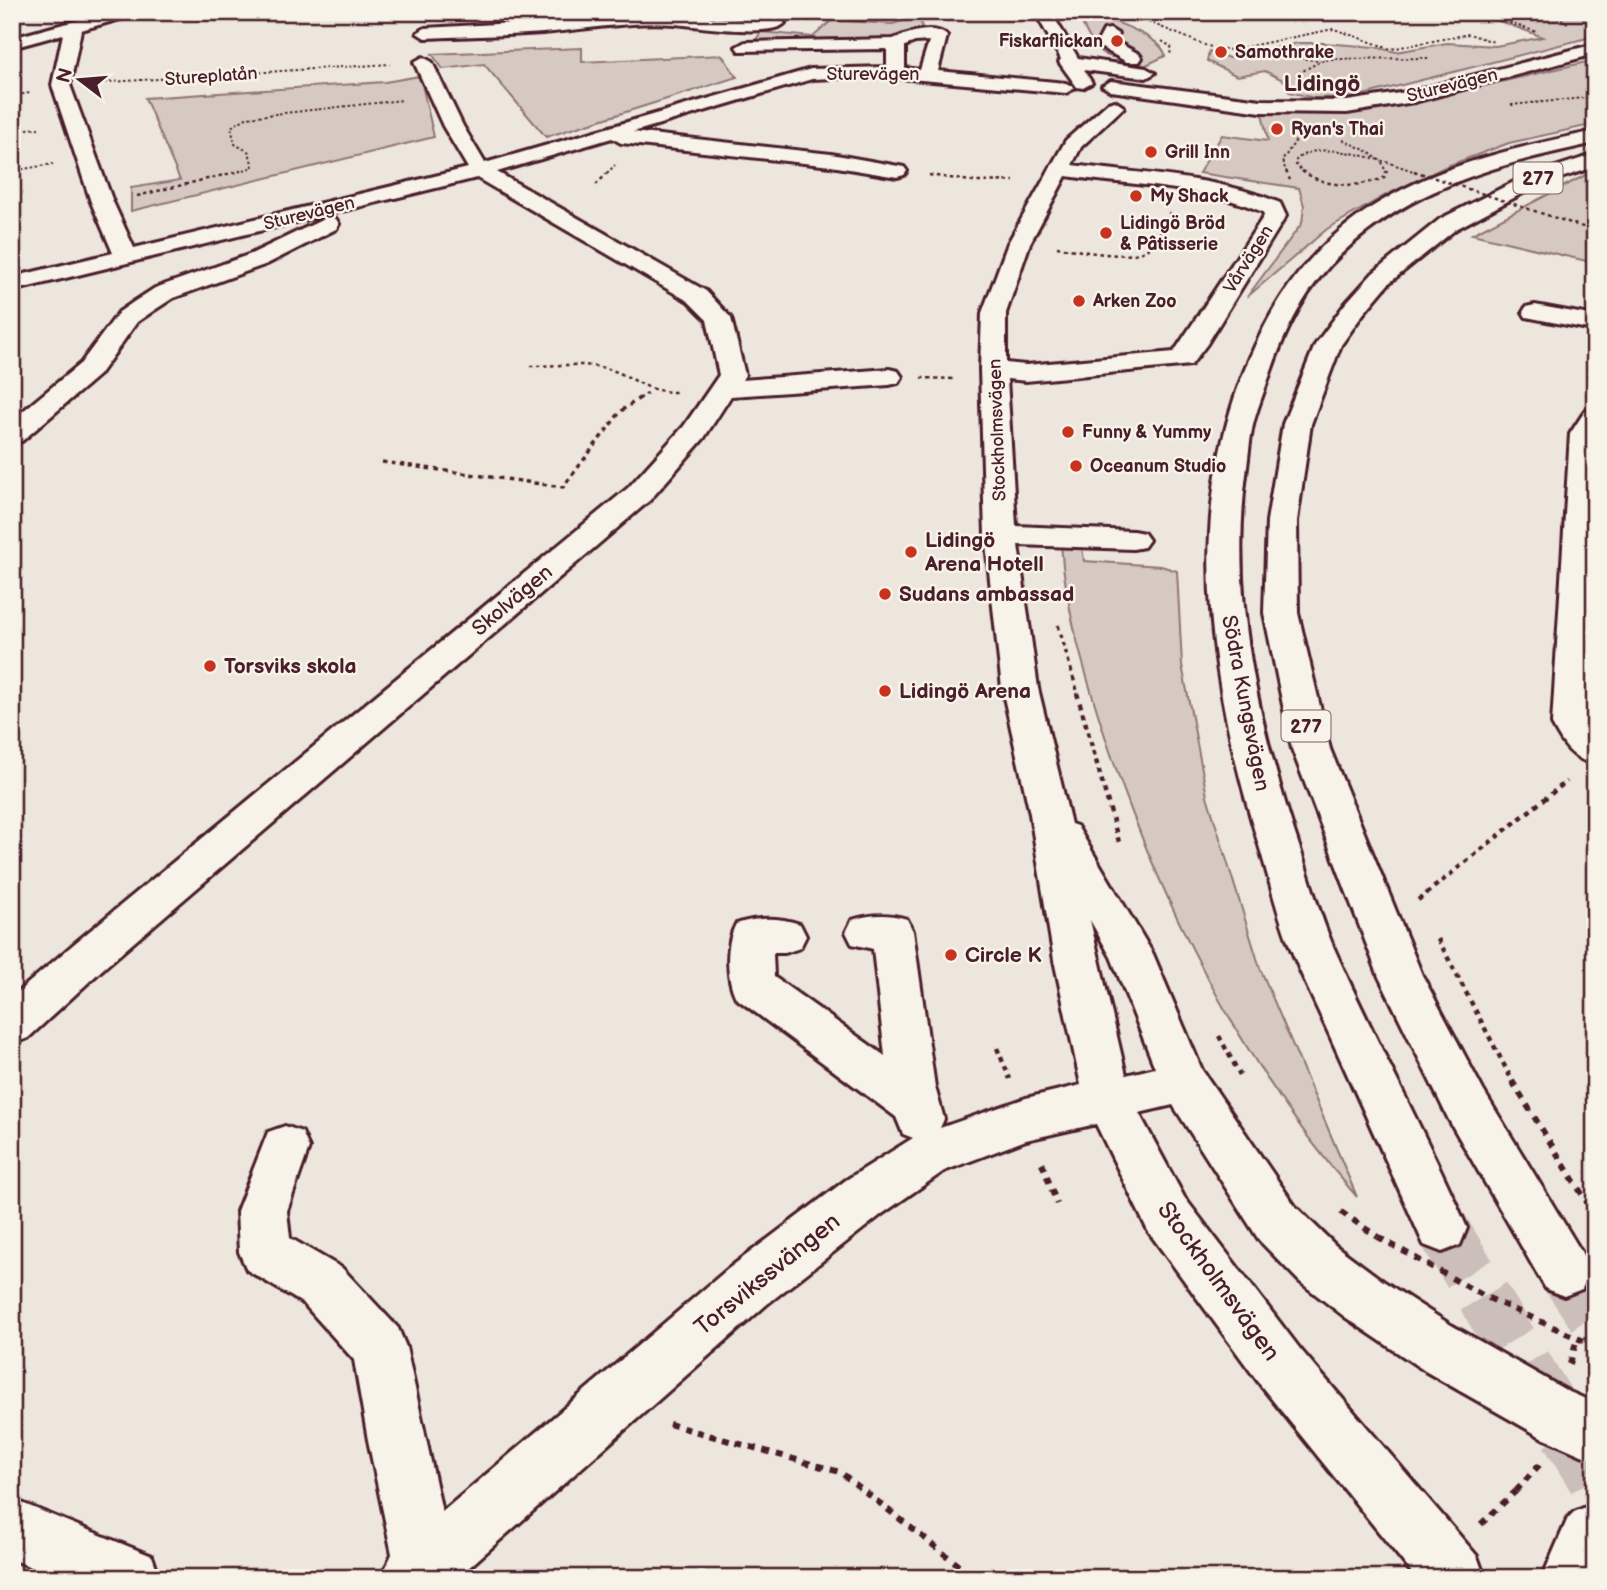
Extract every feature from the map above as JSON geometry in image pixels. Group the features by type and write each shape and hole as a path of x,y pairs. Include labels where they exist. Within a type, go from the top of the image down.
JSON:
{"street":[{"path":"12,43 112,14 128,12"},
{"path":"424,12 426,34 552,27 599,21 671,19 748,24 779,16"},
{"path":"1043,12 1068,62 1073,103 1066,157"},
{"path":"762,76 747,60 745,47 757,26 779,16"},
{"path":"73,27 61,85 102,202 127,258"},
{"path":"1110,34 1107,43 1110,47 1133,58"},
{"path":"745,47 896,44 912,37 939,36 928,74"},
{"path":"896,44 896,72"},
{"name":"Sturevägen","path":"1111,86 1223,102 1298,108 1373,104 1595,50"},
{"path":"423,62 480,171"},
{"path":"1068,62 1249,88 1298,108"},
{"name":"Sturevägen","path":"12,284 480,171 605,135 762,76 857,71 928,74 1073,103"},
{"path":"1111,86 1130,96 1127,103 1117,107 1073,103 1111,86"},
{"name":"Sturevägen","path":"1117,107 1223,102"},
{"name":"Stockholmsvägen","path":"1117,107 1066,157 1019,243 994,313 993,369 1001,535 1020,688 1051,814 1076,960 1108,1100 1166,1214 1281,1368 1455,1578"},
{"name":"Sturevägen","path":"605,135 831,160 897,171"},
{"name":"Södra Kungsvägen","path":"1442,1228 1310,943 1254,768 1230,643 1225,575 1225,512 1239,423 1270,336 1295,293 1333,249 1372,217 1419,190 1462,171 1516,155 1595,137"},
{"name":"Vårvägen","path":"993,369 1026,373 1182,359 1275,216 1272,208 1249,198 1066,157"},
{"name":"277","path":"1564,1271 1466,1105 1401,977 1311,749 1281,613 1282,521 1297,424 1328,345 1381,278 1448,224 1485,203 1529,181 1595,160"},
{"name":"Skolvägen","path":"12,1025 90,955 639,494 694,432 732,374 719,318 697,296 480,171"},
{"path":"12,435 90,369 128,317 164,293 259,259 328,225 319,211"},
{"path":"1535,312 1588,322"},
{"path":"723,389 889,377"},
{"path":"1585,764 1579,741 1570,724 1584,434 1595,417"},
{"path":"1001,535 1133,540"},
{"name":"Stockholmsvägen","path":"1051,814 1131,954 1184,1082 1277,1223 1318,1264 1354,1292 1438,1348 1556,1415 1595,1432"},
{"path":"866,932 892,931 910,1074 922,1131"},
{"path":"785,936 751,936 751,985 922,1131"},
{"name":"Torsvikssvängen","path":"418,1572 747,1287 864,1196 922,1131 1026,1119 1184,1082"},
{"path":"285,1148 262,1211 265,1252 323,1286 379,1347 418,1572"},
{"path":"12,1529 130,1578"},
{"path":"1572,1578 1589,1539 1595,1533"}],"path":[{"path":"1169,12 1139,18 1206,46 1231,50 1334,29 1391,49 1469,34 1495,43"},
{"path":"1476,12 1539,33 1522,37"},
{"path":"1548,12 1572,27"},
{"path":"1590,12 1595,14"},
{"path":"1280,55 1321,61 1431,58"},
{"path":"1297,74 1321,61"},
{"name":"Stureplatån","path":"61,85 423,62"},
{"path":"130,197 253,167 249,152 234,144 231,127 248,117 439,96"},
{"path":"1382,162 1387,170 1384,178 1357,185 1319,180 1304,174 1296,165 1298,158 1312,152 1331,150 1364,155 1595,231"},
{"path":"897,171 977,183 1020,181"},
{"path":"1054,245 1108,253 1143,252 1149,248 1171,211"},
{"path":"1156,237 1216,247"},
{"path":"530,366 590,365 611,370 650,391 667,393"},
{"path":"382,462 563,487 621,411 650,391"},
{"path":"1056,615 1120,848"},
{"path":"1424,913 1418,900 1585,764"},
{"path":"1437,937 1507,1072 1595,1215"},
{"path":"1216,1031 1242,1079"},
{"path":"1338,1210 1405,1254 1507,1306 1595,1346"},
{"path":"633,1385 662,1422 841,1472 975,1578"}],"shaded area":[{"path":"1077,12 1113,21 1142,34 1154,41 1165,56 1144,66 1135,61 1106,55 1093,44"},
{"path":"1474,12 1510,15 1524,12 1586,12 1595,16 1595,36 1355,97 1314,98 1289,92 1287,88 1291,84 1265,71 1237,76 1207,61 1209,51 1229,58 1298,43 1375,47 1396,52 1447,43 1496,46 1543,37"},
{"path":"921,16 922,34 886,42 753,44 761,32 813,37 832,20 892,24"},
{"path":"582,48 582,62 722,55 737,77 546,137 484,64 443,69 432,54"},
{"path":"1595,60 1595,124 1509,143 1447,166 1386,195 1327,229 1247,297 1302,223 1304,206 1299,188 1199,173 1222,135 1268,141 1262,113 1334,114 1380,110"},
{"path":"420,76 434,137 131,211 131,188 180,180 145,98 385,82"},
{"path":"1595,170 1595,263 1472,234 1578,179"},
{"path":"1061,544 1082,546 1084,561 1161,566 1177,571 1182,665 1207,796 1260,968 1357,1197 1315,1146 1276,1092 1240,1036 1176,916 1124,792 1096,707 1071,615"}],"tunnel":[{"path":"1442,1228 1595,1480"},
{"path":"1564,1271 1595,1317"}],"place":[{"name":"Fiskarflickan","path":"1117,41"},
{"name":"Samothrake","path":"1221,52"},
{"name":"Ryan's Thai","path":"1277,129"},
{"name":"Grill Inn","path":"1151,152"},
{"name":"My Shack","path":"1136,196"},
{"name":"Lidingö Bröd & Pâtisserie","path":"1106,233"},
{"name":"Arken Zoo","path":"1079,301"},
{"name":"Funny & Yummy","path":"1068,432"},
{"name":"Oceanum Studio","path":"1076,466"},
{"name":"Lidingö Arena Hotell","path":"911,552"},
{"name":"Sudans ambassad","path":"885,594"},
{"name":"Torsviks skola","path":"210,666"},
{"name":"Lidingö Arena","path":"885,691"},
{"name":"Circle K","path":"951,955"}],"district":[{"name":"Lidingö","path":"1322,83"}]}
